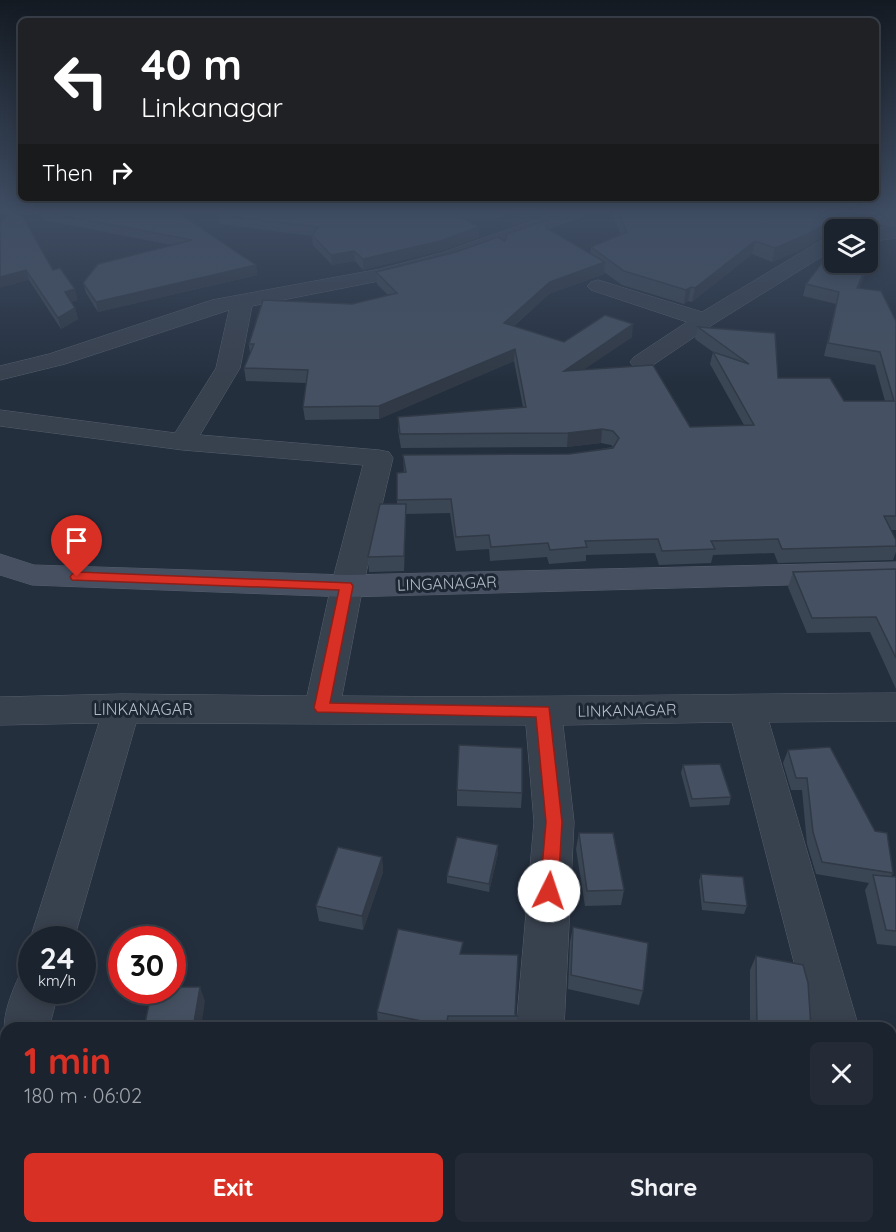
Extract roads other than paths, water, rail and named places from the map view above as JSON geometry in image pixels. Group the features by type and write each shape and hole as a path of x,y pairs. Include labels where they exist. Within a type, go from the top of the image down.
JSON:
{"street":[{"path":"0,373 57,359 242,300 402,269"},
{"path":"642,362 704,320 787,269"},
{"path":"598,286 704,320"},
{"path":"183,442 228,368 242,300"},
{"path":"0,418 183,442 390,458 347,586 322,708"},
{"name":"LINGANAGAR","path":"0,564 32,575 347,586 896,572"},
{"path":"746,707 833,1022"},
{"name":"LINKANAGAR","path":"0,711 122,708 543,711 896,707"},
{"path":"56,926 122,708"},
{"path":"540,1022 554,822 543,711"},
{"path":"27,1022 32,1004"}]}
